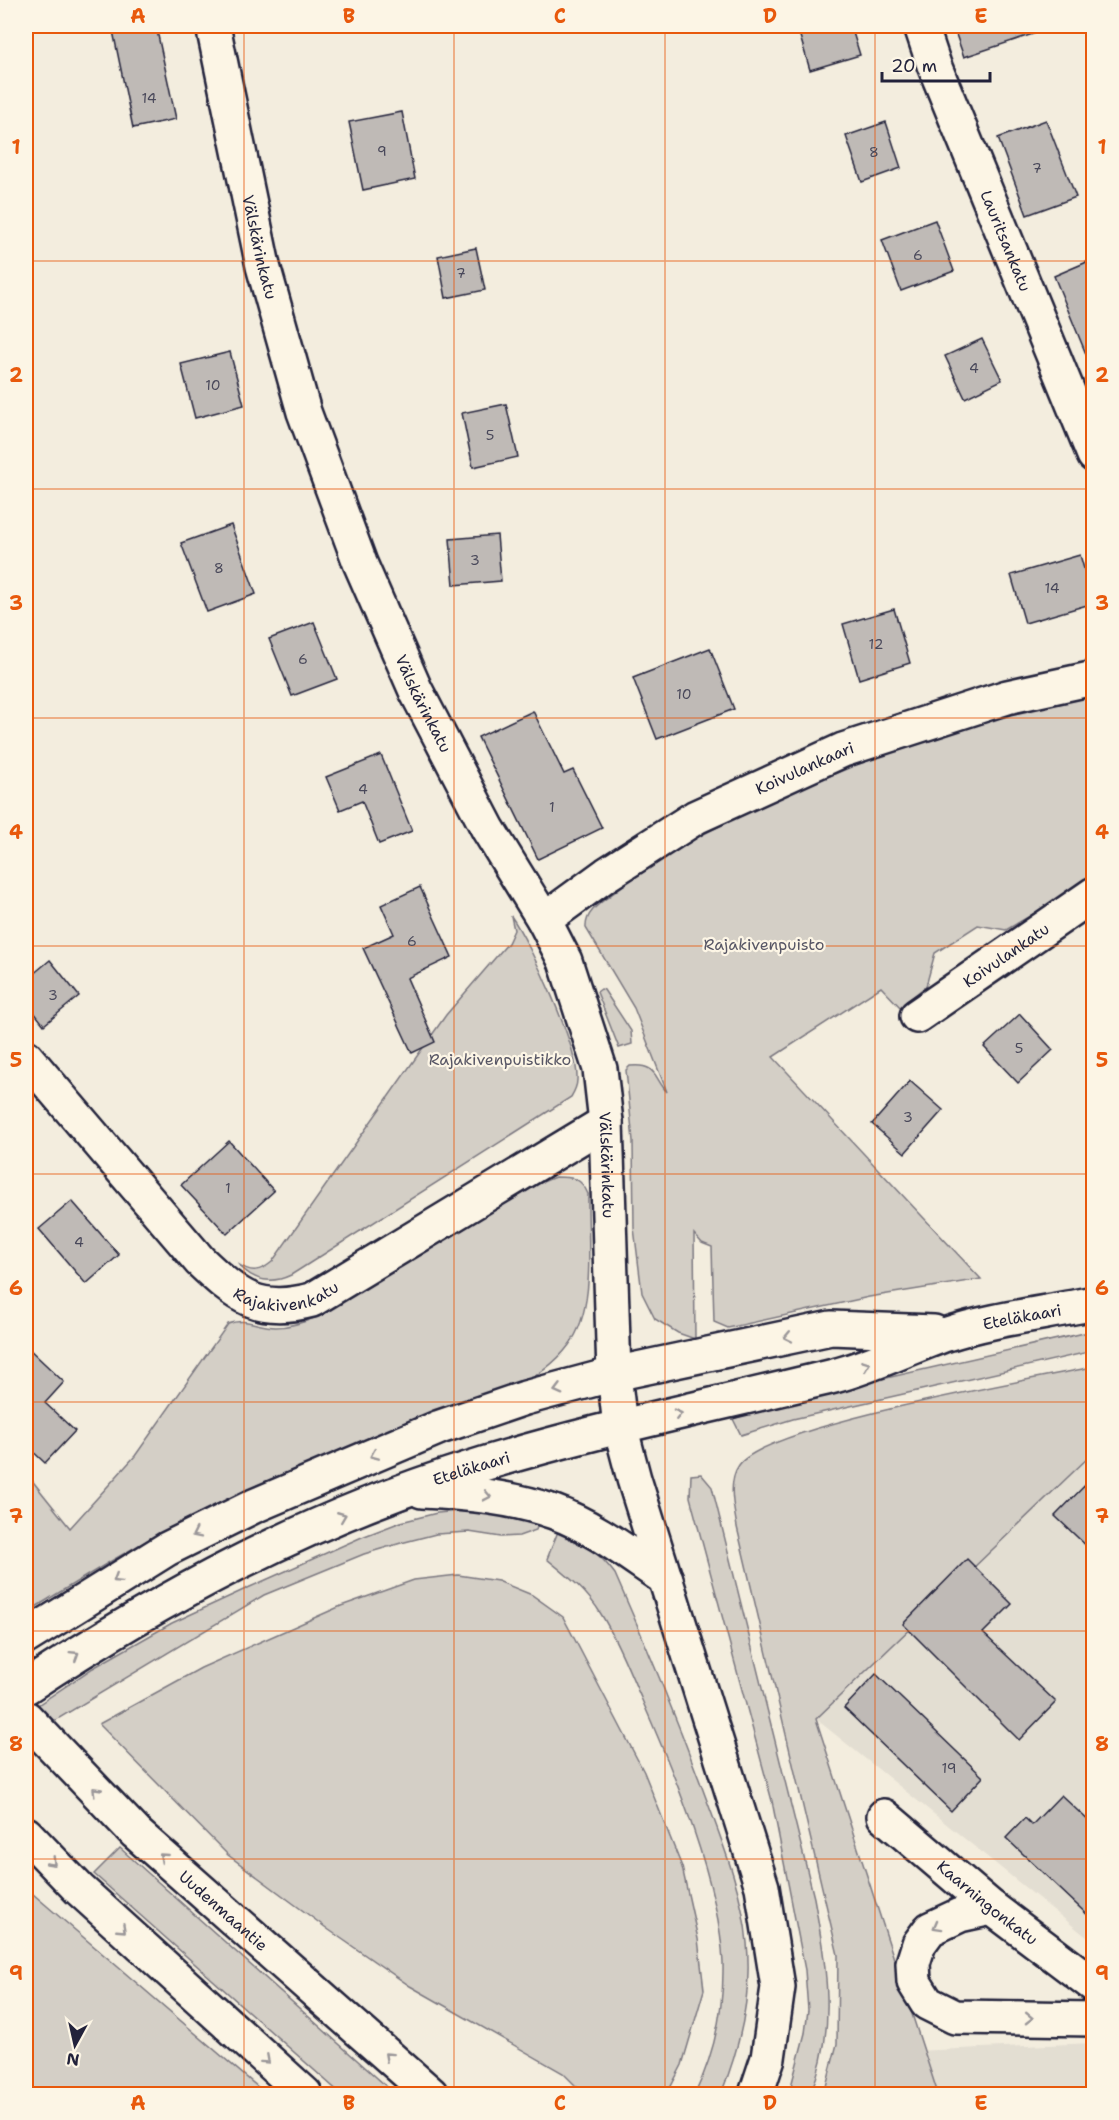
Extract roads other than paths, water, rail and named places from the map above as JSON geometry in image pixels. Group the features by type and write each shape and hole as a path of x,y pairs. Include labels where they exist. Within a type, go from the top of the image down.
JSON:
{"main road":[{"name":"Välskärinkatu","path":"213,26 263,266 304,412 360,563 416,692 488,829 544,920 565,961 600,1069 606,1122 614,1374 620,1426 762,1887 776,1962 778,1987 775,2017 768,2058 756,2094"},
{"name":"Lauritsankatu","path":"921,26 942,86 1094,455"},
{"name":"Koivulankaari","path":"544,920 607,874 696,817 843,750 1007,697 1094,678"},
{"name":"Koivulankatu","path":"917,1016 1094,894"},
{"name":"Rajakivenkatu","path":"26,1058 200,1261 232,1291 263,1305 288,1306 312,1300 606,1122"},
{"name":"Eteläkaari","path":"26,1687 141,1613 211,1575 287,1538 466,1469 620,1426 842,1374 950,1333 1094,1303"},
{"name":"Eteläkaari","path":"26,1637 167,1549 307,1482 440,1427 525,1398 614,1374 831,1328 950,1333"},
{"path":"408,1490 476,1494 556,1513 594,1531 666,1579"},
{"name":"Uudenmaantie","path":"26,1718 136,1833 431,2094"},
{"name":"Kaarningonkatu","path":"884,1816 992,1908 1094,1985"},
{"path":"26,1834 80,1889 305,2094"},
{"path":"992,1908 960,1915 930,1929 919,1944 913,1963 914,1982 927,2003 955,2017 1094,2019"}],"park label":[{"name":"Rajakivenpuisto","path":"764,944"},
{"name":"Rajakivenpuistikko","path":"500,1059"}]}
